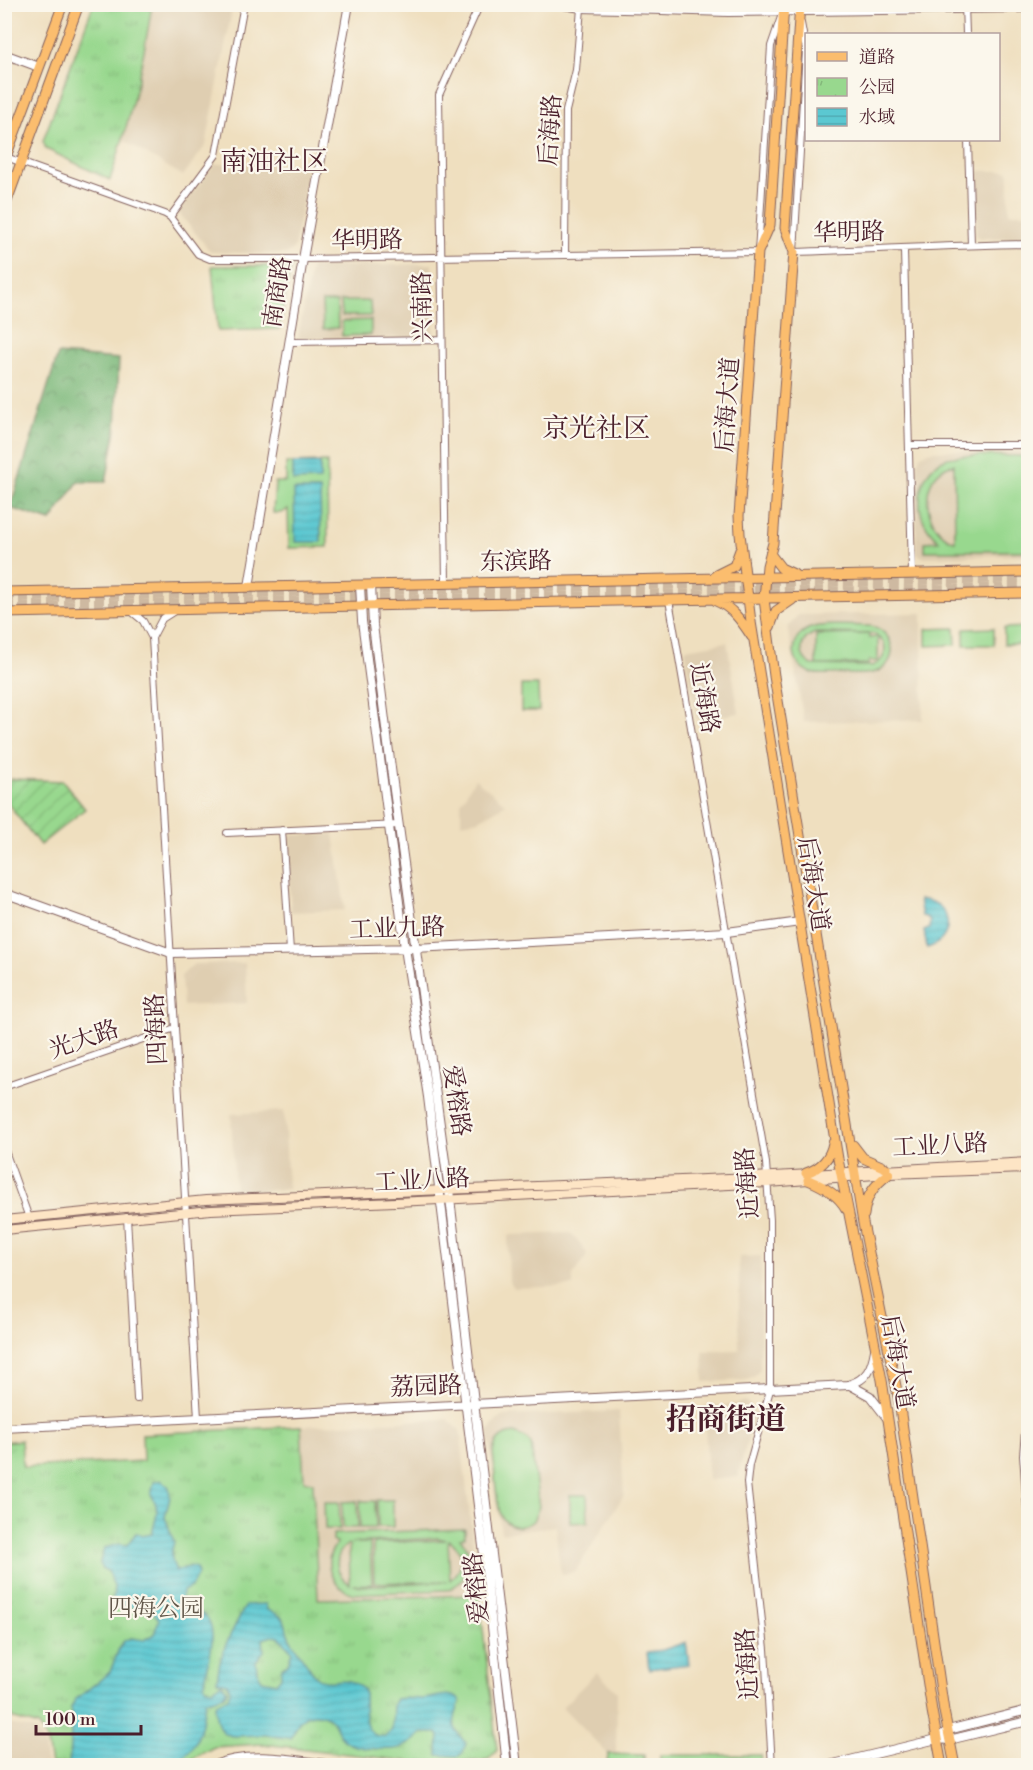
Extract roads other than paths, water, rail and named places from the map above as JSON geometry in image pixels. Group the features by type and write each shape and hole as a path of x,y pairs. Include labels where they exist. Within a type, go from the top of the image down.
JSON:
{"main road":[{"path":"5,160 63,4"},
{"path":"4,209 79,4"},
{"name":"后海大道","path":"783,7 770,225 758,252 739,516 741,548 834,1135 888,1421 942,1766"},
{"name":"后海大道","path":"800,10 785,228 794,252 771,555 764,599 863,1223 899,1401 955,1766"},
{"path":"711,578 734,566 741,548"},
{"path":"771,555 781,568 799,575"},
{"name":"东滨路","path":"4,592 1029,572"},
{"name":"东滨路","path":"4,614 1017,593 1029,595"},
{"path":"711,599 724,604 735,613 754,641"},
{"path":"769,635 771,620 776,611 782,605 795,599"},
{"path":"848,1132 859,1155 888,1171 867,1197 863,1223"},
{"path":"834,1135 829,1156 821,1167 807,1177 836,1196 848,1213"},
{"name":"工业八路","path":"4,1221 439,1191 450,1195 767,1180 1029,1162"},
{"name":"工业八路","path":"888,1171 1029,1169"},
{"name":"工业八路","path":"4,1230 127,1217 184,1207 440,1200 450,1195"}],"street":[{"path":"5,160 22,163 170,217 216,155 244,4"},
{"name":"南商路","path":"249,587 303,260 349,4"},
{"name":"兴南路","path":"446,583 439,95 480,4"},
{"path":"558,4 581,8 600,6 683,12 783,7 800,10 1029,8"},
{"path":"965,7 966,33"},
{"name":"后海路","path":"565,255 566,111 576,70 581,8"},
{"path":"4,54 39,67"},
{"path":"968,141 971,245"},
{"name":"华明路","path":"170,217 198,254 210,259 303,260 758,252"},
{"name":"华明路","path":"794,252 1029,244"},
{"path":"904,250 912,573"},
{"path":"290,342 442,340"},
{"path":"909,446 1029,445"},
{"name":"爱榕路","path":"360,585 405,948 428,1097 486,1571 507,1766"},
{"name":"爱榕路","path":"371,585 371,606 399,825 450,1195 517,1766"},
{"name":"近海路","path":"669,600 727,932 767,1180 770,1220 770,1390 749,1465 747,1483 765,1649 772,1766"},
{"path":"152,638 162,619 177,610"},
{"path":"132,612 147,626 152,638"},
{"name":"四海路","path":"152,638 198,1418"},
{"path":"227,833 399,825"},
{"path":"282,830 290,951"},
{"name":"工业九路","path":"4,893 171,953 415,948 727,932 800,922"},
{"name":"光大路","path":"4,1087 175,1028"},
{"path":"4,1148 29,1218"},
{"path":"127,1217 136,1399"},
{"path":"848,1385 857,1382 867,1374 871,1368 875,1348"},
{"path":"848,1385 870,1396 888,1421"},
{"name":"荔园路","path":"4,1428 848,1385"},
{"path":"1029,1408 1024,1468 1029,1509"},
{"path":"486,1571 495,1570"},
{"path":"825,1766 937,1739 1029,1710"},
{"path":"949,1735 1029,1721"},
{"path":"211,1766 230,1760 253,1757 340,1766"}],"water":[{"path":"293,463 320,463 320,480 293,481"},
{"path":"294,490 320,490 321,542 295,542"},
{"path":"919,900 930,901 938,905 947,920 944,936 927,948 924,931 929,929 930,921 927,917 922,916"},
{"path":"161,1480 169,1487 170,1497 165,1517 174,1542 172,1560 174,1567 176,1571 191,1566 196,1568 198,1574 191,1587 183,1591 181,1597 184,1605 205,1616 212,1629 211,1649 204,1685 206,1688 213,1689 222,1683 227,1690 224,1695 205,1701 200,1731 192,1749 177,1761 139,1766 69,1765 71,1708 75,1700 110,1672 124,1641 131,1638 144,1640 154,1634 159,1620 148,1609 130,1607 113,1601 114,1586 108,1571 101,1568 100,1562 104,1548 119,1544 127,1545 136,1533 142,1536 152,1534 157,1509 151,1494 154,1482"},
{"path":"266,1604 267,1610 282,1617 290,1639 318,1678 323,1681 346,1680 358,1685 364,1691 364,1713 368,1727 377,1736 385,1736 392,1730 393,1704 396,1699 426,1699 445,1695 460,1700 454,1722 457,1732 466,1743 463,1753 458,1756 438,1755 439,1736 437,1733 422,1733 409,1744 396,1749 356,1746 343,1740 335,1724 320,1714 311,1714 302,1718 290,1738 266,1735 237,1736 224,1732 219,1727 216,1718 215,1704 228,1697 230,1690 227,1683 217,1681 227,1641 246,1605","holes":["272,1636 279,1637 292,1651 288,1664 281,1668 281,1677 276,1683 262,1680 257,1671 256,1661 264,1651 263,1639"]},
{"path":"686,1642 689,1664 649,1669 647,1652 663,1650"}],"tunnel":[{"path":"4,597 1028,578"},
{"path":"4,605 1028,587"}],"district":[{"name":"南油社区","path":"274,162"},
{"name":"京光社区","path":"596,429"},
{"name":"招商街道","path":"726,1420"}],"park label":[{"name":"四海公园","path":"156,1609"}]}
